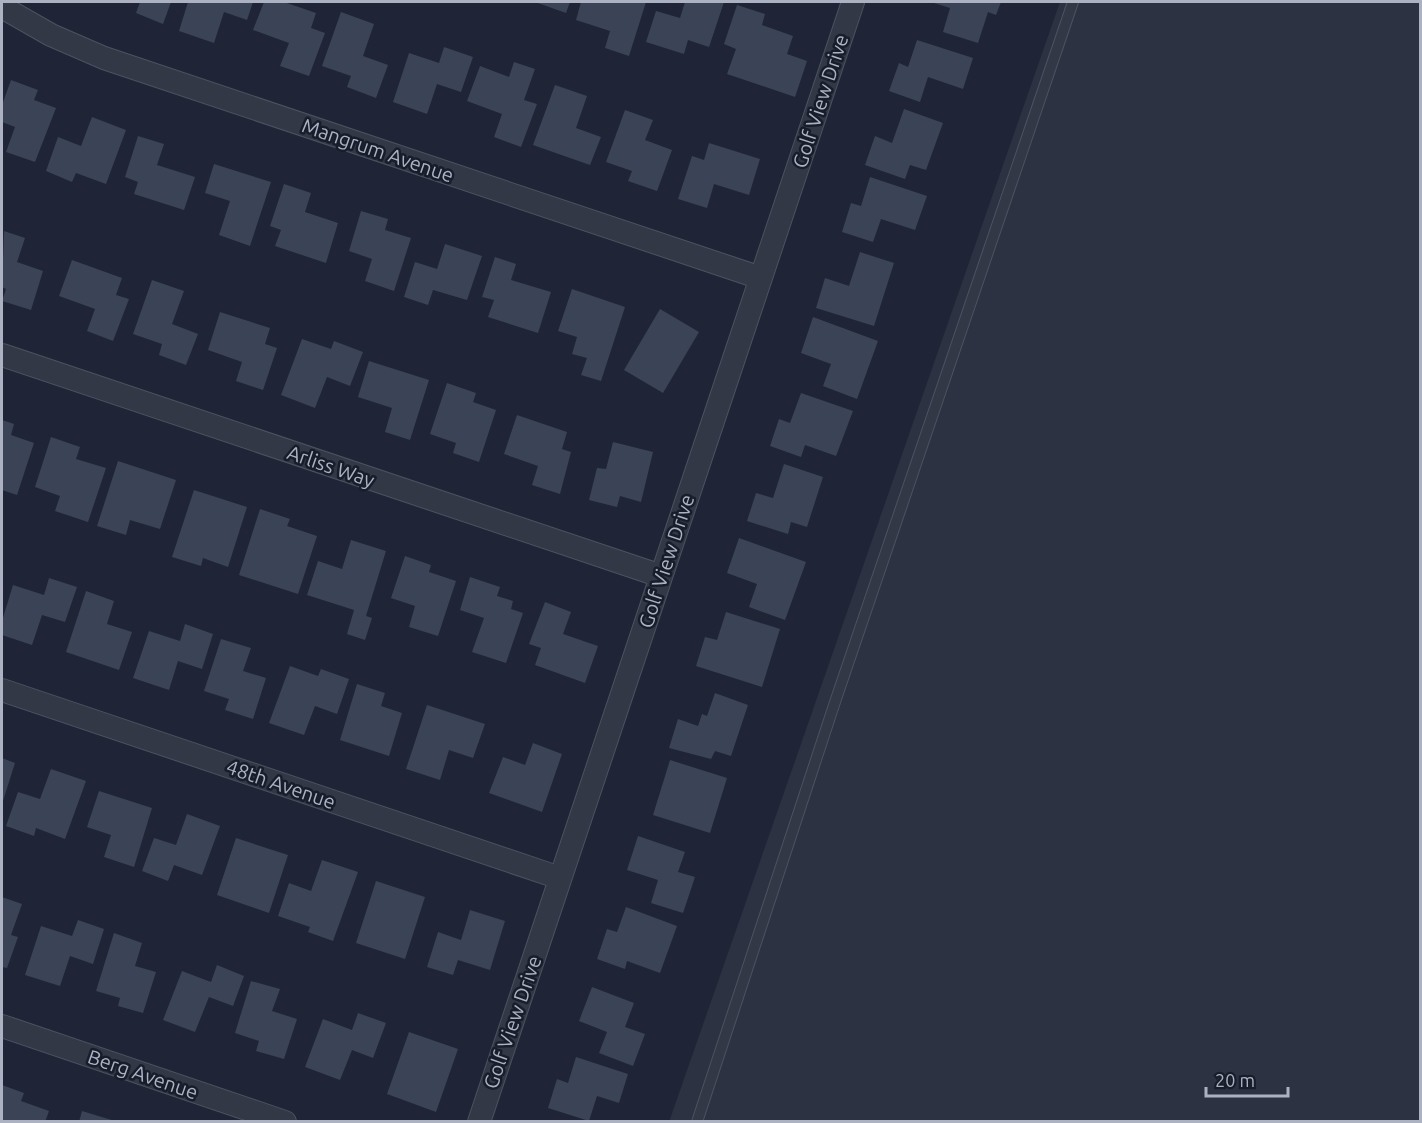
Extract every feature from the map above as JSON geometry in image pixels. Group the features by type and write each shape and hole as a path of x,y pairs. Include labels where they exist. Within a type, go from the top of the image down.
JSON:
{"street":[{"name":"Golf View Drive","path":"479,1122 853,2"},
{"name":"Mangrum Avenue","path":"2,7 51,35 104,58 761,278"},
{"name":"Arliss Way","path":"2,355 661,576"},
{"name":"48th Avenue","path":"2,690 560,878"},
{"name":"Berg Avenue","path":"2,1026 285,1122"}],"lane":[{"path":"697,1122 834,705 1073,2"}],"shaded area":[{"path":"1060,2 1420,2 1420,1121 669,1122"}],"building":[{"path":"140,2 171,2 163,24 136,13"},
{"path":"188,2 253,2 247,20 224,12 214,43 179,31"},
{"path":"264,2 284,2 316,13 311,28 325,33 309,76 280,66 289,43 253,30"},
{"path":"535,2 570,2 566,13"},
{"path":"581,2 646,2 629,56 605,48 610,31 576,20"},
{"path":"685,2 724,2 709,47 688,40 684,54 646,42 656,11 680,18"},
{"path":"931,2 1001,2 996,15 988,12 978,43 943,32 950,8"},
{"path":"737,5 765,14 762,25 793,36 787,54 807,61 795,97 727,74 736,49 724,44"},
{"path":"341,12 374,24 363,56 388,65 376,98 347,87 351,76 322,66"},
{"path":"917,40 973,58 963,89 928,77 920,102 889,91 899,63 908,67"},
{"path":"444,47 473,57 461,92 437,84 427,114 393,102 409,53 439,63"},
{"path":"514,62 535,69 524,100 537,104 521,147 494,137 502,114 467,101 480,66 509,77"},
{"path":"11,80 38,90 34,100 56,108 35,162 6,152 15,127 2,122 2,105"},
{"path":"555,85 587,96 576,128 601,137 590,165 533,145"},
{"path":"904,109 943,123 926,170 910,165 905,179 865,165 875,136 892,143"},
{"path":"625,110 653,120 645,140 672,150 657,191 628,181 632,171 606,162"},
{"path":"92,117 126,130 106,184 76,173 72,182 46,171 58,137 81,146"},
{"path":"138,136 164,144 157,165 195,177 184,210 134,194 138,182 125,177"},
{"path":"709,143 760,159 749,195 714,184 707,208 678,199 692,156 704,160"},
{"path":"214,164 271,182 250,246 219,235 230,201 205,193"},
{"path":"870,177 927,196 915,230 881,219 873,242 842,232 851,203 861,206"},
{"path":"284,184 311,193 305,212 338,223 326,263 275,246 281,230 270,226"},
{"path":"361,211 388,219 385,230 411,238 394,291 365,281 372,259 349,251"},
{"path":"4,231 25,238 17,262 43,271 31,310 2,301 6,289 2,287"},
{"path":"445,244 482,256 467,300 433,290 428,305 404,297 415,262 437,269"},
{"path":"860,252 894,263 874,326 816,308 825,278 849,286"},
{"path":"495,257 516,264 511,280 551,292 538,333 488,317 494,300 482,297"},
{"path":"72,260 122,278 116,295 129,299 113,341 87,331 95,309 59,296"},
{"path":"152,280 184,291 172,324 198,334 186,365 159,355 162,344 133,334"},
{"path":"572,289 625,307 601,381 581,375 587,358 572,354 577,337 558,331"},
{"path":"660,309 699,332 663,393 624,370"},
{"path":"220,312 270,328 265,344 277,348 263,390 236,381 242,362 208,350"},
{"path":"813,317 878,341 857,399 823,386 831,364 801,353"},
{"path":"302,339 331,349 334,341 363,352 350,386 327,377 315,408 281,395"},
{"path":"369,361 429,380 410,440 385,432 392,408 358,397"},
{"path":"447,383 476,393 473,402 496,410 479,462 453,453 456,443 430,434"},
{"path":"801,393 853,411 836,456 805,445 801,457 770,446 779,419 790,423"},
{"path":"517,415 567,432 562,449 571,452 560,494 532,485 538,466 504,454"},
{"path":"2,420 14,424 11,435 34,443 17,495 2,490"},
{"path":"51,437 80,447 76,459 106,468 88,522 55,511 60,496 35,487"},
{"path":"613,442 653,452 641,502 620,496 617,507 589,500 597,468 606,469"},
{"path":"118,461 176,480 160,529 130,520 126,535 97,526"},
{"path":"784,464 823,477 807,527 791,522 788,534 747,521 756,493 773,498"},
{"path":"194,490 247,507 228,567 203,558 201,566 172,557"},
{"path":"260,509 290,519 287,526 317,536 298,594 239,575"},
{"path":"739,538 806,562 785,620 749,607 757,584 727,573"},
{"path":"351,540 386,551 366,616 372,618 365,640 347,634 354,610 307,595 318,561 342,569"},
{"path":"405,556 431,565 429,572 456,581 438,636 409,627 415,606 391,598"},
{"path":"470,577 500,587 497,596 513,601 511,609 523,613 506,663 472,652 484,618 460,610"},
{"path":"49,578 77,587 65,622 42,615 32,645 2,635 2,621 13,585 44,595"},
{"path":"86,591 114,601 107,624 132,632 119,670 66,652"},
{"path":"545,602 571,612 563,634 598,646 585,683 535,665 541,648 529,644"},
{"path":"726,612 780,629 762,687 696,666 705,637 717,640"},
{"path":"185,624 213,634 202,669 178,661 169,690 133,678 149,631 180,641"},
{"path":"221,639 251,648 243,671 266,678 253,719 225,710 229,699 204,691"},
{"path":"290,666 318,676 321,669 349,679 337,714 315,706 304,735 269,723"},
{"path":"357,684 385,693 381,706 402,713 389,756 340,740"},
{"path":"715,693 748,705 731,756 715,751 711,759 669,748 678,719 698,726 702,714 707,716"},
{"path":"427,705 485,724 473,758 449,750 440,780 406,769"},
{"path":"533,743 562,754 542,812 489,793 503,757 525,765"},
{"path":"2,758 15,763 2,804"},
{"path":"670,760 727,778 710,833 653,815"},
{"path":"51,769 86,781 65,839 36,828 34,836 6,826 18,792 40,799"},
{"path":"99,791 152,808 134,867 104,857 111,835 87,827"},
{"path":"187,814 220,826 202,875 174,865 168,881 142,871 154,838 176,845"},
{"path":"638,836 685,852 678,872 695,877 683,913 651,903 658,880 627,870"},
{"path":"236,838 288,855 269,913 217,895"},
{"path":"322,860 358,872 333,941 308,932 310,927 278,916 289,883 311,891"},
{"path":"376,881 425,897 405,959 356,943"},
{"path":"2,897 22,904 11,935 18,937 7,968 2,967"},
{"path":"626,907 677,926 660,973 627,961 625,969 597,959 607,929 617,932"},
{"path":"470,910 505,921 490,970 458,960 453,975 427,967 438,932 461,940"},
{"path":"78,920 104,929 93,964 70,956 60,986 25,975 41,926 72,936"},
{"path":"114,933 142,943 135,966 156,972 143,1013 118,1006 120,998 96,991"},
{"path":"217,965 244,976 233,1006 209,997 195,1032 163,1020 182,971 211,982"},
{"path":"251,981 280,989 272,1011 297,1019 284,1059 256,1051 259,1041 235,1033"},
{"path":"592,987 634,1003 625,1027 645,1034 633,1066 599,1053 607,1032 579,1021"},
{"path":"358,1013 386,1023 373,1058 352,1050 340,1080 305,1067 323,1019 352,1030"},
{"path":"409,1032 458,1049 436,1112 387,1094"},
{"path":"576,1057 628,1074 619,1103 597,1096 589,1121 548,1108 557,1079 568,1083"},
{"path":"2,1085 24,1093 21,1101 49,1111 45,1122 2,1122"},
{"path":"82,1111 115,1121 115,1122 79,1122"}]}
